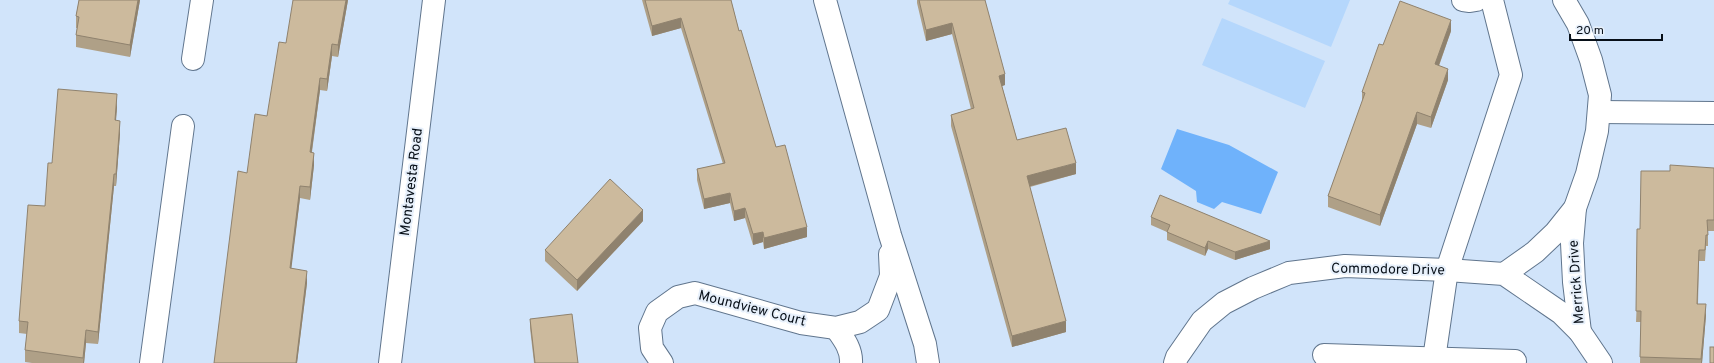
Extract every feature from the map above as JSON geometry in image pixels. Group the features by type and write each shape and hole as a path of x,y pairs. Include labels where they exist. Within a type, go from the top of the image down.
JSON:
{"street":[{"path":"193,59 202,0"},
{"name":"Montavesta Road","path":"390,363 434,0"},
{"name":"Moundview Court","path":"825,0 890,235 925,344 928,363"},
{"path":"1463,0 1470,2 1476,0"},
{"path":"1434,358 1447,270 1511,75 1492,0"},
{"name":"Merrick Drive","path":"1564,0 1578,24 1591,60 1600,95 1597,131 1587,174 1575,208 1572,243 1574,282 1580,332"},
{"path":"1599,112 1714,113"},
{"path":"152,363 183,126"},
{"name":"Merrick Drive","path":"1504,274 1535,252 1555,233 1575,208"},
{"name":"Moundview Court","path":"662,363 652,348 650,328 657,312 678,297 690,294 695,293 801,323 836,328 860,322 878,310 891,276 890,235"},
{"name":"Commodore Drive","path":"1175,363 1177,356 1202,321 1224,303 1253,288 1289,274 1345,266 1504,274"},
{"path":"1504,274 1561,313 1580,332 1601,363"},
{"path":"836,328 846,342 851,363"},
{"path":"1324,355 1515,361"}],"shaded area":[{"path":"1230,0 1350,0 1331,47 1228,4"},
{"path":"1222,18 1325,61 1305,108 1202,65"}],"water":[{"path":"1177,129 1229,145 1278,172 1261,214 1222,202 1214,209 1197,202 1196,191 1161,169"}],"building":[{"path":"79,0 138,0 130,45 76,35 79,17 76,16"},
{"path":"293,0 346,0 338,45 332,44 327,79 320,78 310,152 314,153 310,187 300,186 290,268 307,271 296,363 214,363 238,171 247,173 255,114 267,116 279,42 286,43"},
{"path":"645,0 731,0 739,31 741,30 776,147 785,145 807,227 764,238 763,232 753,234 745,208 734,211 730,193 704,199 697,169 725,163 681,18 652,26"},
{"path":"919,0 985,0 1005,74 999,76 1017,140 1066,128 1076,163 1027,176 1066,321 1012,336 951,115 974,108 952,23 926,30"},
{"path":"1400,1 1451,20 1435,64 1448,69 1431,117 1417,112 1380,215 1328,196 1365,93 1362,92 1379,44 1383,45"},
{"path":"58,89 117,94 115,120 120,121 116,174 114,174 98,332 86,330 83,358 25,350 28,322 19,321 28,205 45,206 48,163 52,163"},
{"path":"1670,165 1714,168 1714,220 1707,220 1708,235 1706,235 1705,250 1699,250 1697,304 1706,304 1701,359 1640,357 1641,311 1636,311 1637,229 1640,229 1641,171 1670,171"},
{"path":"610,179 643,210 577,280 545,250"},
{"path":"1160,195 1270,241 1235,252 1208,241 1205,248 1167,232 1170,225 1151,217"},
{"path":"572,314 578,363 535,363 530,319"},
{"path":"1710,347 1714,347 1714,363 1710,363"}]}
